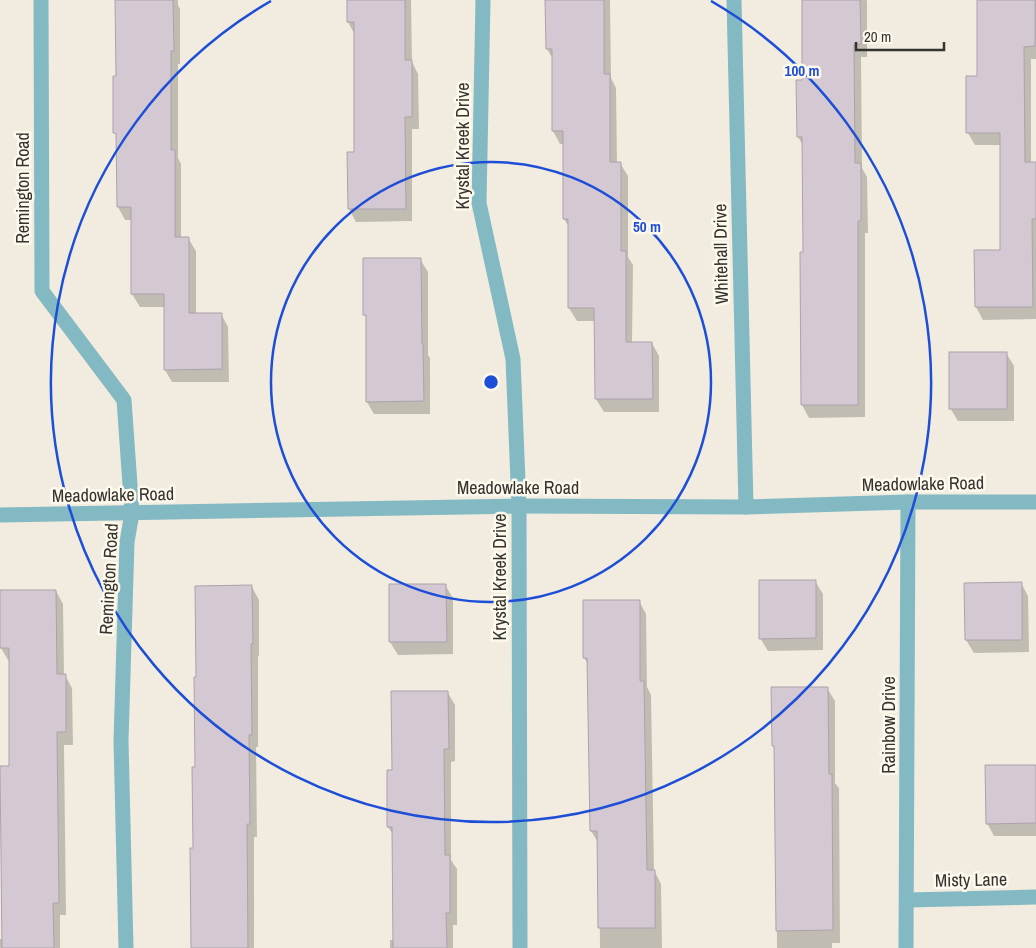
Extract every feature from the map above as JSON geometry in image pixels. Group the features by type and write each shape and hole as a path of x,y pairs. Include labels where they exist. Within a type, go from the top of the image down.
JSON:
{"street":[{"name":"Remington Road","path":"41,0 42,291 124,400 132,513 127,542 121,741 126,948"},
{"name":"Krystal Kreek Drive","path":"483,0 479,203 513,359 519,506 520,948"},
{"name":"Whitehall Drive","path":"734,0 746,507"},
{"name":"Meadowlake Road","path":"0,515 519,506 746,507 908,502 1036,502"},
{"name":"Rainbow Drive","path":"906,948 908,502"},
{"name":"Misty Lane","path":"907,900 1036,897"}],"building":[{"path":"115,0 173,0 174,51 171,51 171,150 175,150 175,237 189,237 189,313 222,313 222,369 164,370 164,294 131,294 131,207 117,207 116,133 113,133 113,76 116,76"},
{"path":"347,0 405,0 405,60 412,60 412,117 405,117 406,209 348,209 347,152 354,152 354,22 347,22"},
{"path":"545,0 604,0 604,74 610,74 610,162 621,162 621,251 626,251 626,342 652,342 653,399 595,399 594,308 568,308 568,219 563,219 563,131 552,131 552,49 546,49"},
{"path":"802,0 860,0 861,44 854,44 855,163 861,163 861,221 858,221 858,405 801,405 800,252 803,252 802,137 797,137 796,80 802,80"},
{"path":"977,0 1035,0 1035,46 1024,47 1025,162 1036,162 1036,219 1032,219 1033,307 975,307 974,250 1000,250 1000,133 966,133 966,76 977,76"},
{"path":"363,258 421,258 424,401 366,402 366,315 363,315"},
{"path":"949,352 1007,352 1007,409 949,409"},
{"path":"759,580 816,580 816,638 759,639"},
{"path":"1022,582 1022,640 965,640 964,583"},
{"path":"389,584 446,584 447,642 389,642"},
{"path":"252,585 252,735 249,735 250,824 247,824 248,948 191,948 190,848 193,848 192,767 195,767 195,586"},
{"path":"0,590 56,590 57,674 66,674 66,732 57,732 59,903 53,903 54,948 2,948 0,766 9,766 9,648 0,648"},
{"path":"583,600 640,600 640,681 644,681 647,870 655,870 655,928 598,928 597,831 590,831 587,658 583,658"},
{"path":"771,687 828,687 829,774 832,774 833,930 776,931 774,746 772,746"},
{"path":"391,691 448,691 449,749 444,749 445,855 450,855 450,913 446,913 447,948 393,948 392,827 387,827 387,770 392,770"},
{"path":"985,765 1036,765 1036,823 986,824"}]}
